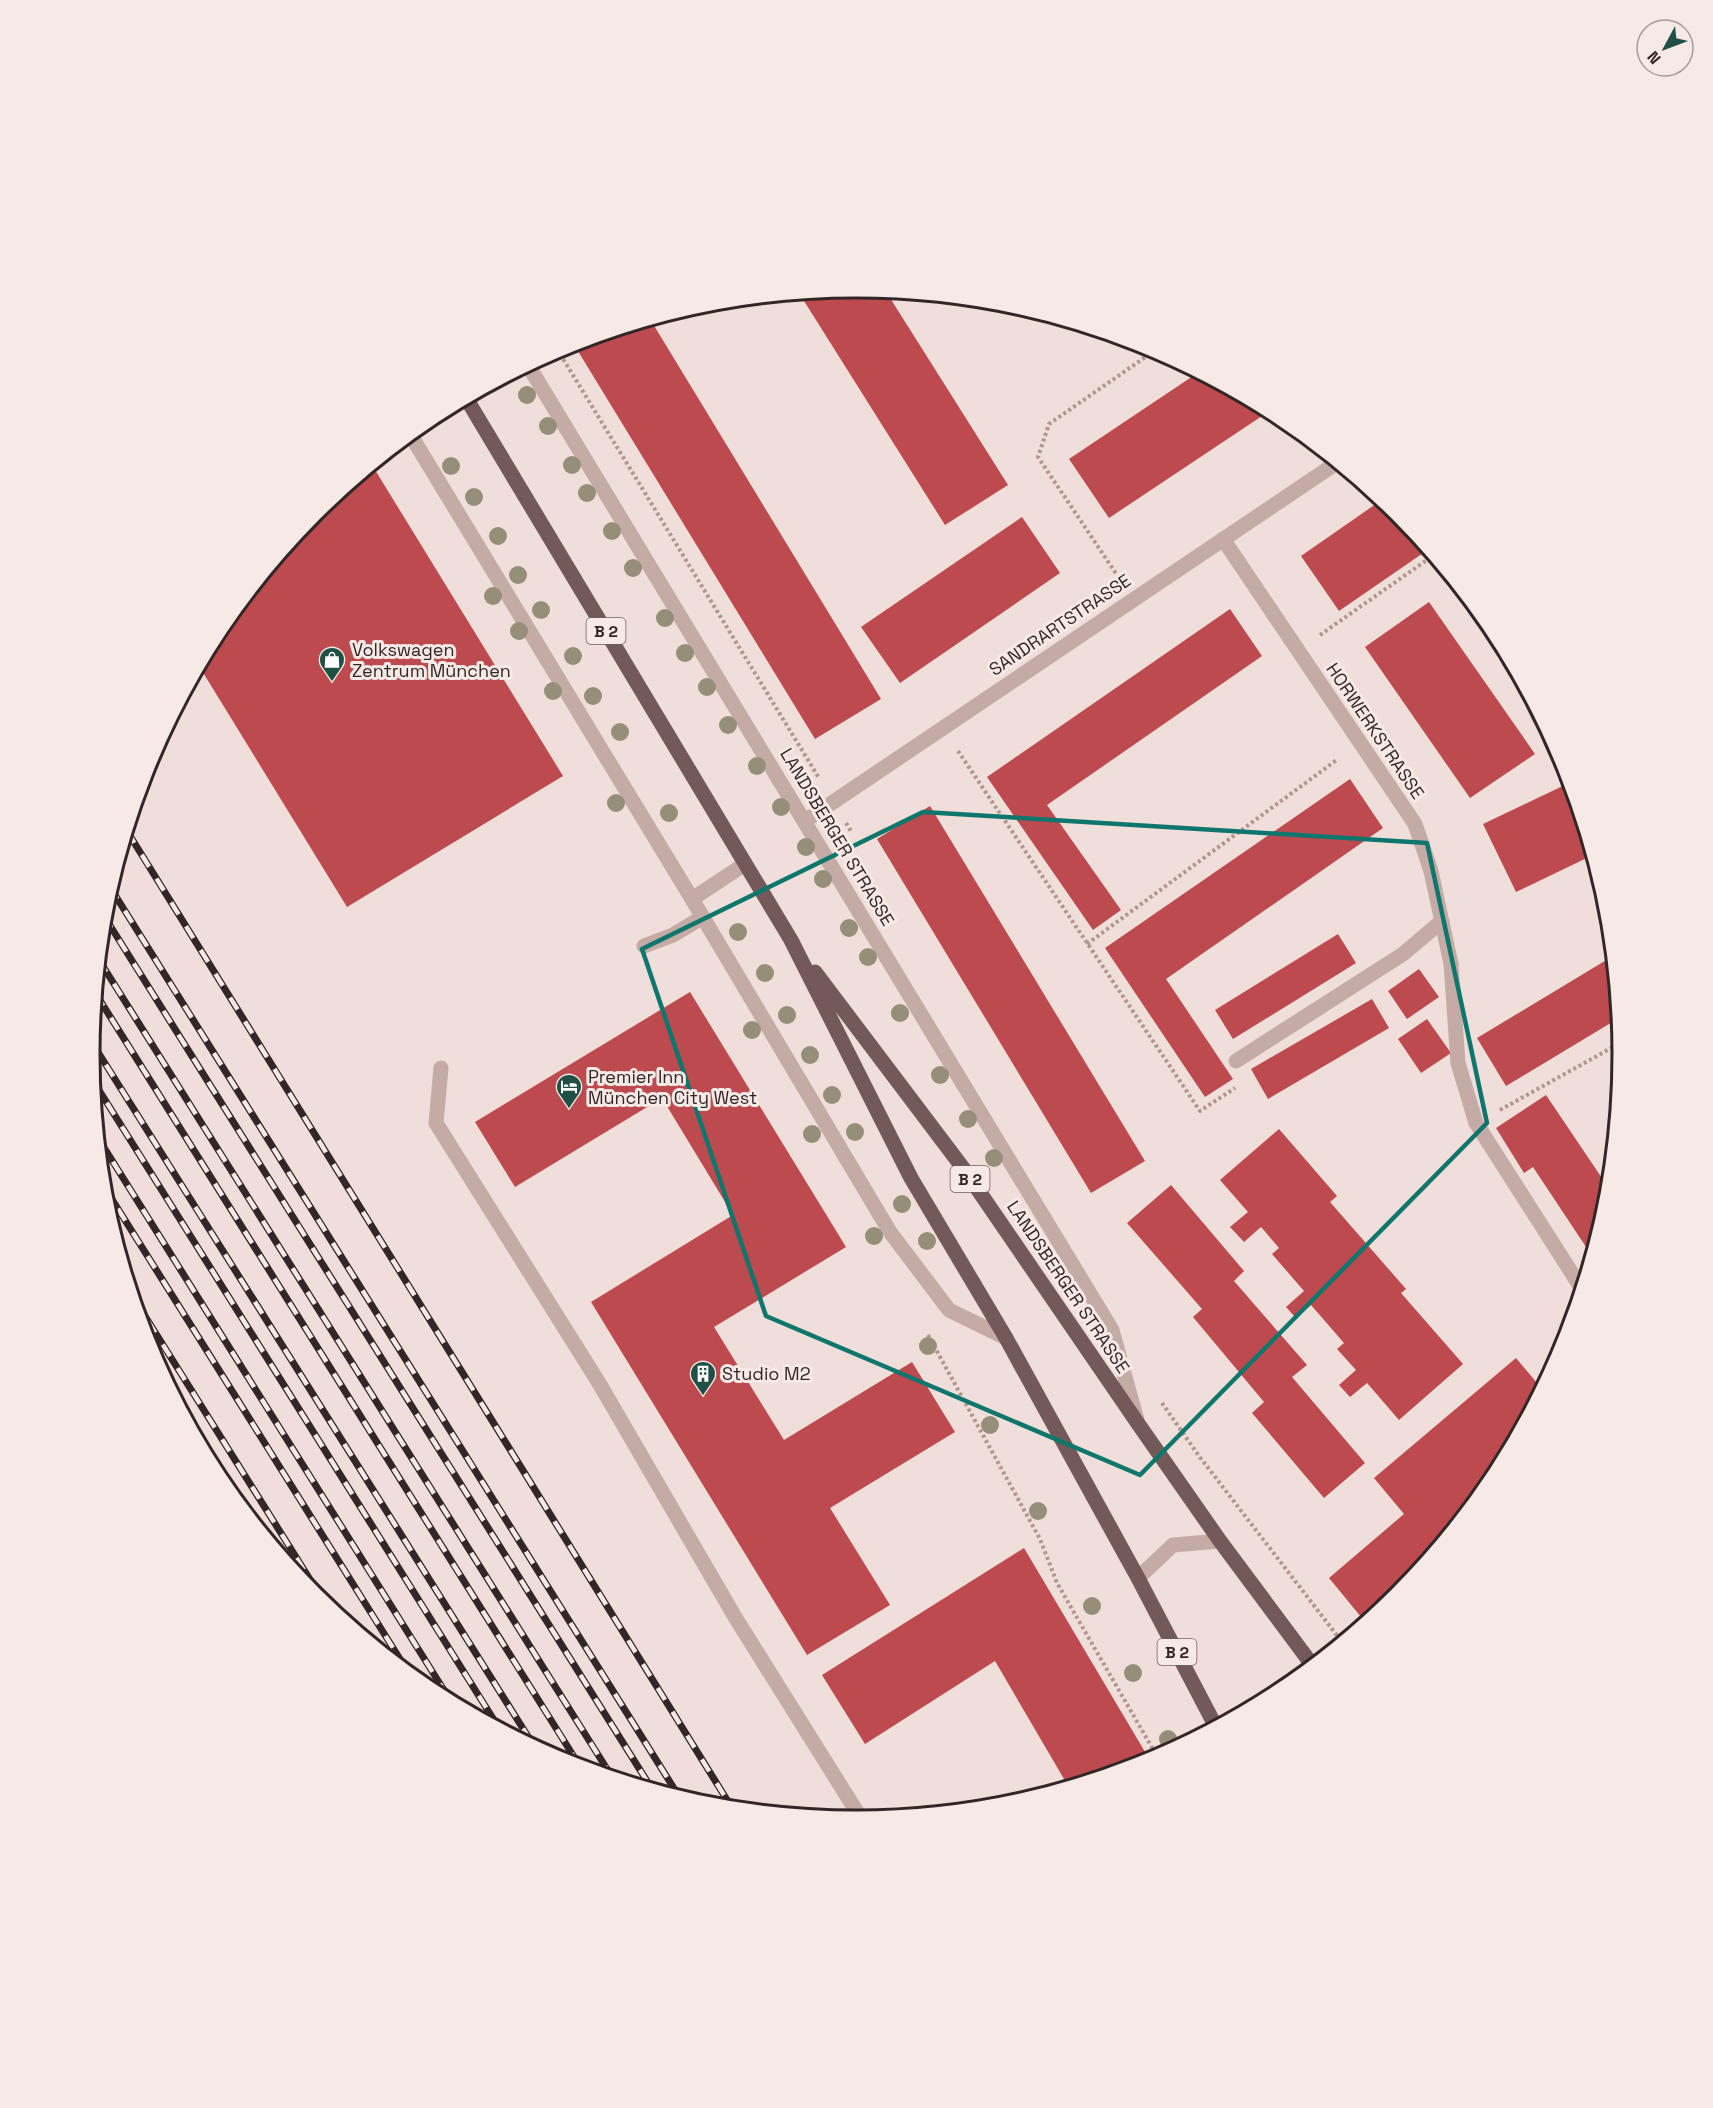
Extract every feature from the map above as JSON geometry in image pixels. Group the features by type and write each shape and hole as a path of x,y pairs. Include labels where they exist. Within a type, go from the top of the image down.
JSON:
{"main road":[{"name":"LANDSBERGER STRASSE","path":"470,405 791,940 911,1178 1006,1338 1138,1578 1213,1720"},
{"name":"LANDSBERGER STRASSE","path":"791,940 963,1168 1220,1541 1309,1660"}],"street":[{"name":"LANDSBERGER STRASSE","path":"532,372 1112,1330 1139,1425"},
{"path":"414,441 692,898 890,1232 949,1310 1006,1338"},
{"name":"SANDRARTSTRASSE","path":"805,821 1332,466"},
{"name":"HORWERKSTRASSE","path":"1223,539 1415,824 1431,871 1451,964 1458,1063 1476,1124 1577,1281"},
{"path":"692,898 745,864"},
{"path":"644,946 673,935 703,917"},
{"path":"1236,1061 1403,954 1442,921"},
{"path":"441,1068 436,1123 599,1383 735,1617 856,1810"},
{"path":"1138,1578 1173,1545 1220,1541"}],"path":[{"path":"1132,599 1038,457 1049,424 1147,357"},
{"path":"562,358 852,833"},
{"path":"1298,651 1428,559"},
{"path":"942,728 1200,1111 1246,1081 1236,1061"},
{"path":"1087,944 1361,743"},
{"path":"1476,1124 1612,1048"},
{"path":"928,1335 1040,1539 1056,1583 1153,1749"},
{"path":"1159,1398 1199,1456 1338,1637"}],"highlighted area":[{"path":"923,812 1427,843 1487,1123 1140,1475 766,1316 642,949"}],"building":[{"path":"891,299 1008,485 945,525 804,300"},
{"path":"654,326 881,699 815,739 578,352"},
{"path":"1192,377 1262,416 1109,518 1069,459"},
{"path":"376,471 563,776 347,907 204,673 228,634 288,556 322,519"},
{"path":"1375,504 1423,553 1339,611 1301,556"},
{"path":"1022,517 1060,573 900,683 861,627"},
{"path":"1429,602 1535,754 1470,798 1365,647"},
{"path":"1230,609 1262,656 1047,805 1121,910 1093,930 987,777"},
{"path":"1350,779 1383,828 1166,979 1233,1079 1205,1097 1105,948"},
{"path":"1563,786 1587,858 1516,892 1483,824"},
{"path":"930,806 1145,1161 1091,1193 877,839"},
{"path":"1338,934 1356,963 1233,1039 1215,1010"},
{"path":"1606,960 1611,1023 1506,1086 1477,1038"},
{"path":"1419,969 1439,997 1407,1019 1388,991"},
{"name":"Studio M2","path":"690,992 846,1247 714,1327 784,1440 912,1362 955,1432 830,1508 890,1605 807,1655 591,1302 733,1215 662,1098 515,1187 475,1122"},
{"path":"1372,999 1389,1028 1268,1099 1251,1069"},
{"path":"1427,1019 1451,1053 1421,1073 1398,1039"},
{"path":"1546,1095 1602,1178 1587,1249 1533,1167 1524,1173 1496,1128"},
{"path":"1279,1129 1337,1196 1330,1202 1406,1289 1401,1293 1463,1364 1399,1420 1367,1383 1350,1397 1339,1385 1356,1370 1337,1349 1344,1343 1311,1305 1296,1318 1286,1307 1304,1291 1272,1254 1279,1248 1261,1227 1244,1242 1230,1227 1248,1212 1220,1180"},
{"path":"1171,1185 1244,1271 1234,1281 1307,1365 1292,1377 1365,1463 1324,1498 1252,1413 1264,1402 1193,1317 1202,1309 1127,1223"},
{"path":"1516,1358 1537,1383 1485,1474 1456,1514 1391,1589 1361,1617 1329,1578 1404,1514 1374,1478"},
{"path":"1024,1548 1145,1752 1100,1770 1060,1782 1064,1779 995,1661 865,1744 822,1675"}],"railway":[{"path":"132,839 726,1798"},
{"path":"117,898 673,1787"},
{"path":"112,928 646,1780"},
{"path":"105,970 606,1767"},
{"path":"102,1004 572,1754"},
{"path":"100,1055 526,1734"},
{"path":"102,1094 492,1716"},
{"path":"107,1152 442,1687"},
{"path":"116,1206 398,1655"},
{"path":"153,1328 303,1568"}],"place":[{"name":"Volkswagen Zentrum München","path":"332,683"},
{"name":"Premier Inn München City West","path":"569,1110"},
{"name":"Studio M2","path":"703,1397"}]}
